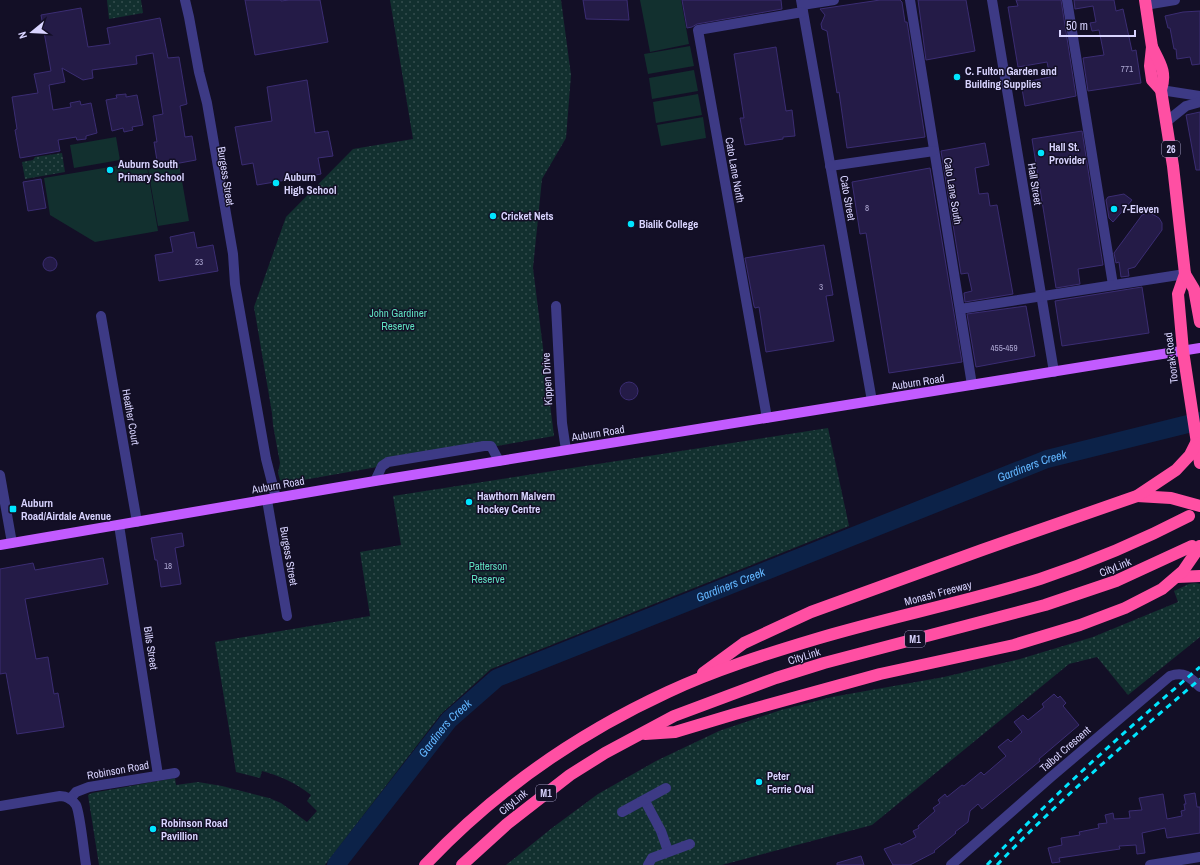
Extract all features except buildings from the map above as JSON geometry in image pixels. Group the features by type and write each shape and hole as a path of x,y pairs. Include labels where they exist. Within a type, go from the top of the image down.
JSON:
{"highway":[{"name":"Toorak Road","path":"1145,2 1152,47 1160,64 1164,79 1161,90 1177,194 1185,274 1178,294 1183,351 1200,463"},
{"name":"Toorak Road","path":"1185,274 1194,289 1200,322"},
{"path":"689,683 744,644 811,612 1137,496 1176,470 1190,455 1196,443"},
{"path":"1137,496 1171,498 1200,506"},
{"name":"Monash Freeway","path":"689,683 743,662 818,638 1039,579 1111,553 1189,516"},
{"path":"640,734 674,732 880,674 1014,645 1060,632 1125,608 1162,589 1177,577 1188,564 1196,546"},
{"name":"CityLink","path":"462,865 507,824 551,789 605,753 674,716 782,676 831,661 1016,613 1073,596 1116,581 1196,546"},
{"path":"1177,577 1200,576"},
{"name":"CityLink","path":"425,865 484,809 538,766 590,733 631,710 689,683"}],"main road":[{"name":"Auburn Road","path":"0,545 375,481 1200,348"}],"street":[{"name":"Burgess Street","path":"185,0 199,72 208,103 232,246 235,284 266,460 267,485 271,499 288,616"},
{"name":"Burgess Street","path":"188,0 189,17"},
{"path":"802,6 834,0"},
{"name":"Cato Lane South","path":"910,0 972,385"},
{"name":"Hall Street","path":"992,0 1054,372"},
{"path":"1067,0 1113,285"},
{"path":"1145,2 1175,0"},
{"name":"Cato Street","path":"802,6 872,401"},
{"name":"Cato Lane North","path":"767,418 698,30 802,6"},
{"path":"1161,90 1200,96"},
{"path":"1166,122 1186,106 1200,102"},
{"path":"830,166 934,151"},
{"path":"960,308 1185,274"},
{"name":"Kippen Drive","path":"556,306 562,422 566,450"},
{"name":"Heather Court","path":"100,316 137,522"},
{"path":"375,481 382,466 388,462 484,446 491,446 499,462"},
{"path":"0,475 12,543"},
{"name":"Bills Street","path":"119,525 158,775"},
{"name":"Talbot Crescent","path":"951,865 1050,777 1170,676 1185,674 1200,687"},
{"name":"Robinson Road","path":"70,799 76,792 89,787 175,773"},
{"path":"622,812 666,788"},
{"path":"0,806 60,796 65,796 70,799 77,808 86,865"},
{"path":"644,801 661,831 668,852"},
{"path":"648,865 652,858 690,844"},
{"path":"1150,865 1189,862 1200,857"}],"green space":[{"path":"107,0 141,0 143,13 109,19"},
{"name":"John Gardiner Reserve","path":"390,0 561,0 571,75 566,138 542,179 533,268 554,436 286,483 280,480 278,473 280,463 254,307 286,217 353,149 413,139"},
{"path":"640,0 681,0 689,44 650,52"},
{"path":"690,46 694,66 648,74 644,54"},
{"path":"694,70 698,91 652,99 649,78"},
{"path":"698,94 702,115 656,123 653,102"},
{"path":"703,117 706,138 661,146 657,125"},
{"path":"116,137 120,160 74,168 70,145"},
{"path":"62,153 65,172 25,179 22,162 33,160 35,157"},
{"path":"146,161 158,231 95,242 50,215 44,178"},
{"path":"179,164 189,221 158,226 148,169"},
{"name":"Patterson Reserve","path":"828,428 849,526 491,669 441,714 325,865 99,865 88,795 92,793 175,778 176,785 198,782 222,786 269,798 281,803 307,822 317,811 307,801 311,795 288,780 262,771 260,778 236,772 215,642 370,616 360,552 401,545 393,496"},
{"path":"1189,584 1200,584 1200,637 1128,695 1097,657 1069,664 872,825 722,865 506,865 598,794 656,761 719,731 781,710 832,697 944,677 1020,659 1093,637 1178,602 1174,591"}],"waterway":[{"name":"Gardiners Creek","path":"336,865 449,720 497,678 1047,459 1200,421"}],"railway":[{"path":"987,865 1038,813 1091,763 1200,667"},
{"path":"997,865 1071,793 1200,679"}],"place":[{"name":"C. Fulton Garden and Building Supplies","path":"957,77"},
{"name":"Hall St. Provider","path":"1041,153"},
{"name":"Auburn South Primary School","path":"110,170"},
{"name":"Auburn High School","path":"276,183"},
{"name":"7-Eleven","path":"1114,209"},
{"name":"Cricket Nets","path":"493,216"},
{"name":"Bialik College","path":"631,224"},
{"name":"Hawthorn Malvern Hockey Centre","path":"469,502"},
{"name":"Auburn Road/Airdale Avenue","path":"13,509"},
{"name":"Peter Ferrie Oval","path":"759,782"},
{"name":"Robinson Road Pavillion","path":"153,829"}]}
